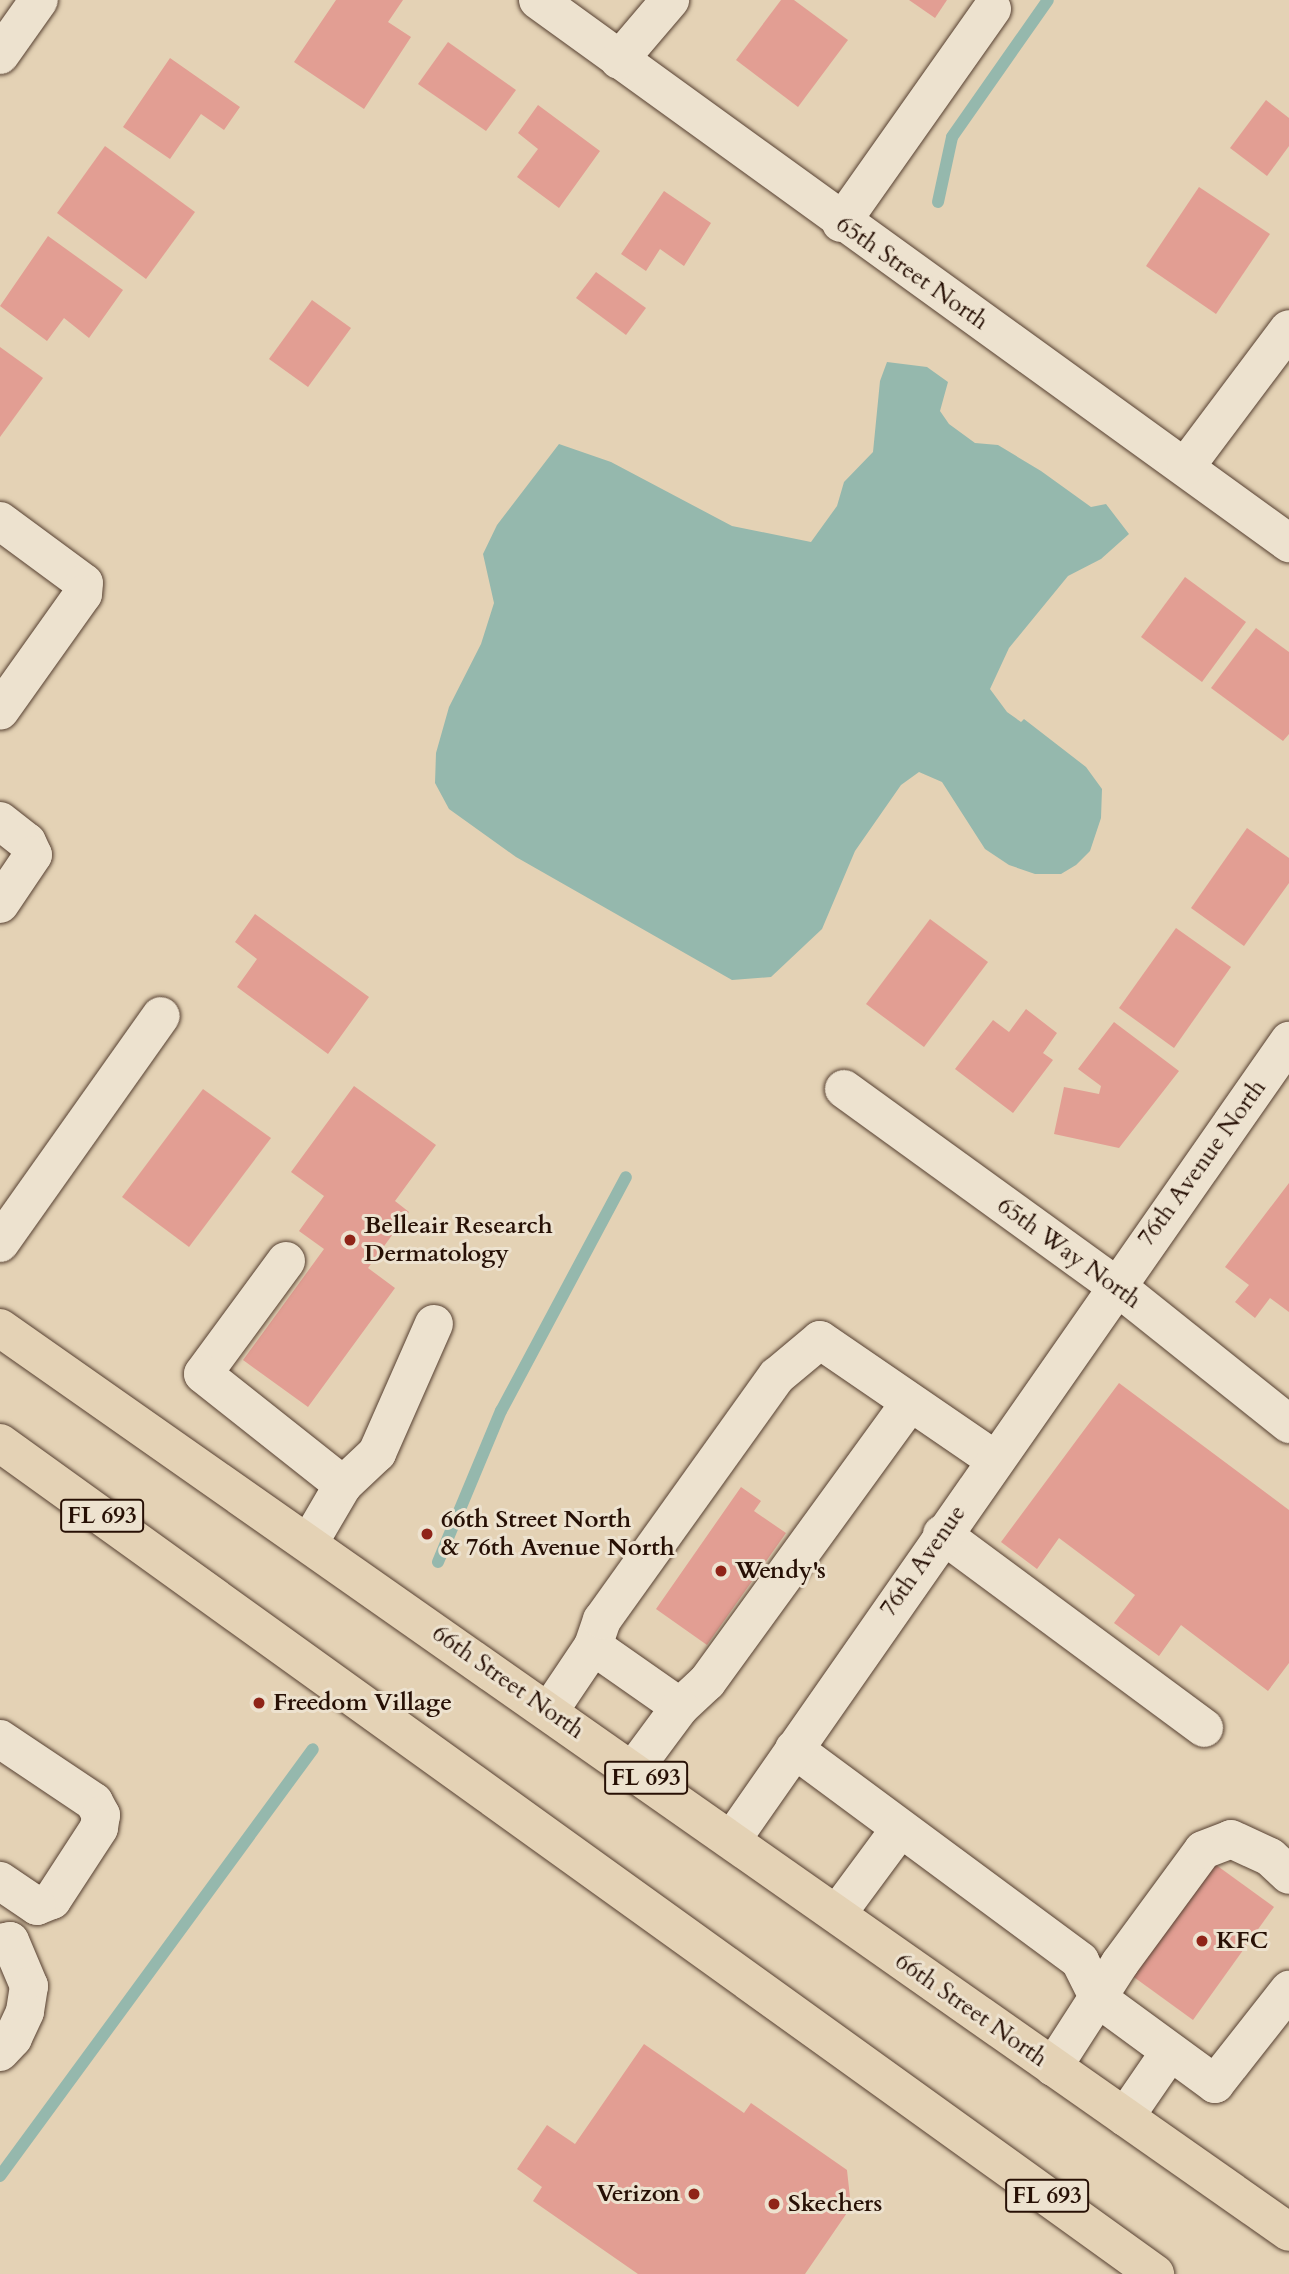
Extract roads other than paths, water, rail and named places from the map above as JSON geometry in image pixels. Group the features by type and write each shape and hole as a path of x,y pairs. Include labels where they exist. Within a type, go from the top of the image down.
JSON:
{"main road":[{"name":"66th Street North","path":"0,1328 733,1838 1289,2232"},
{"name":"FL 693","path":"0,1443 1155,2274"}],"street":[{"path":"0,55 39,0"},
{"name":"65th Street North","path":"538,0 841,223 1186,466 1289,543"},
{"path":"619,60 670,0"},
{"path":"841,223 992,9"},
{"path":"1186,466 1289,329"},
{"path":"0,521 84,583 83,594 0,711"},
{"path":"0,821 27,842 33,855 0,904"},
{"path":"0,1243 161,1016"},
{"name":"76th Avenue North","path":"1115,1285 1289,1041"},
{"name":"65th Way North","path":"844,1089 1115,1285 1289,1424"},
{"path":"286,1261 203,1374 343,1485"},
{"name":"76th Avenue","path":"733,1838 1115,1285"},
{"path":"309,1542 343,1485 377,1453 434,1324"},
{"path":"550,1710 593,1646 602,1620 777,1376 820,1340 994,1460"},
{"path":"634,1769 680,1707 707,1682 911,1403"},
{"path":"942,1534 1204,1728"},
{"path":"593,1646 680,1707"},
{"path":"0,1739 94,1802 100,1815 99,1828 52,1900 37,1906 5,1942 29,1986 26,2012 13,2038 0,2052"},
{"path":"794,1749 1080,1961 1099,1999 1169,2053 1215,2084 1289,1990"},
{"path":"837,1914 900,1829"},
{"path":"1053,2067 1175,1884 1203,1850 1231,1839 1270,1857 1289,1875"},
{"path":"0,1881 37,1906"},
{"path":"1125,2117 1169,2053"}],"water":[{"path":"887,362 927,367 948,382 940,411 949,424 975,443 998,445 1041,471 1091,507 1106,504 1129,534 1101,559 1068,576 1009,648 990,689 1007,712 1021,722 1024,719 1086,767 1102,789 1101,818 1090,851 1076,865 1061,874 1035,874 1009,865 985,849 942,782 919,772 901,785 855,851 822,929 771,977 732,980 516,857 449,809 435,783 436,753 449,707 481,644 494,603 483,554 497,525 559,444 611,462 732,526 811,542 837,506 844,482 873,452 880,381"}],"waterway":[{"path":"938,202 952,137 1048,0"},
{"path":"438,1562 501,1411 626,1177"},
{"path":"0,2176 313,1749"}],"place":[{"name":"Belleair Research Dermatology","path":"350,1240"},
{"name":"66th Street North & 76th Avenue North","path":"427,1534"},
{"name":"Wendy's","path":"721,1571"},
{"name":"Freedom Village","path":"259,1703"},
{"name":"KFC","path":"1202,1941"},
{"name":"Verizon","path":"694,2194"},
{"name":"Skechers","path":"774,2204"}]}
